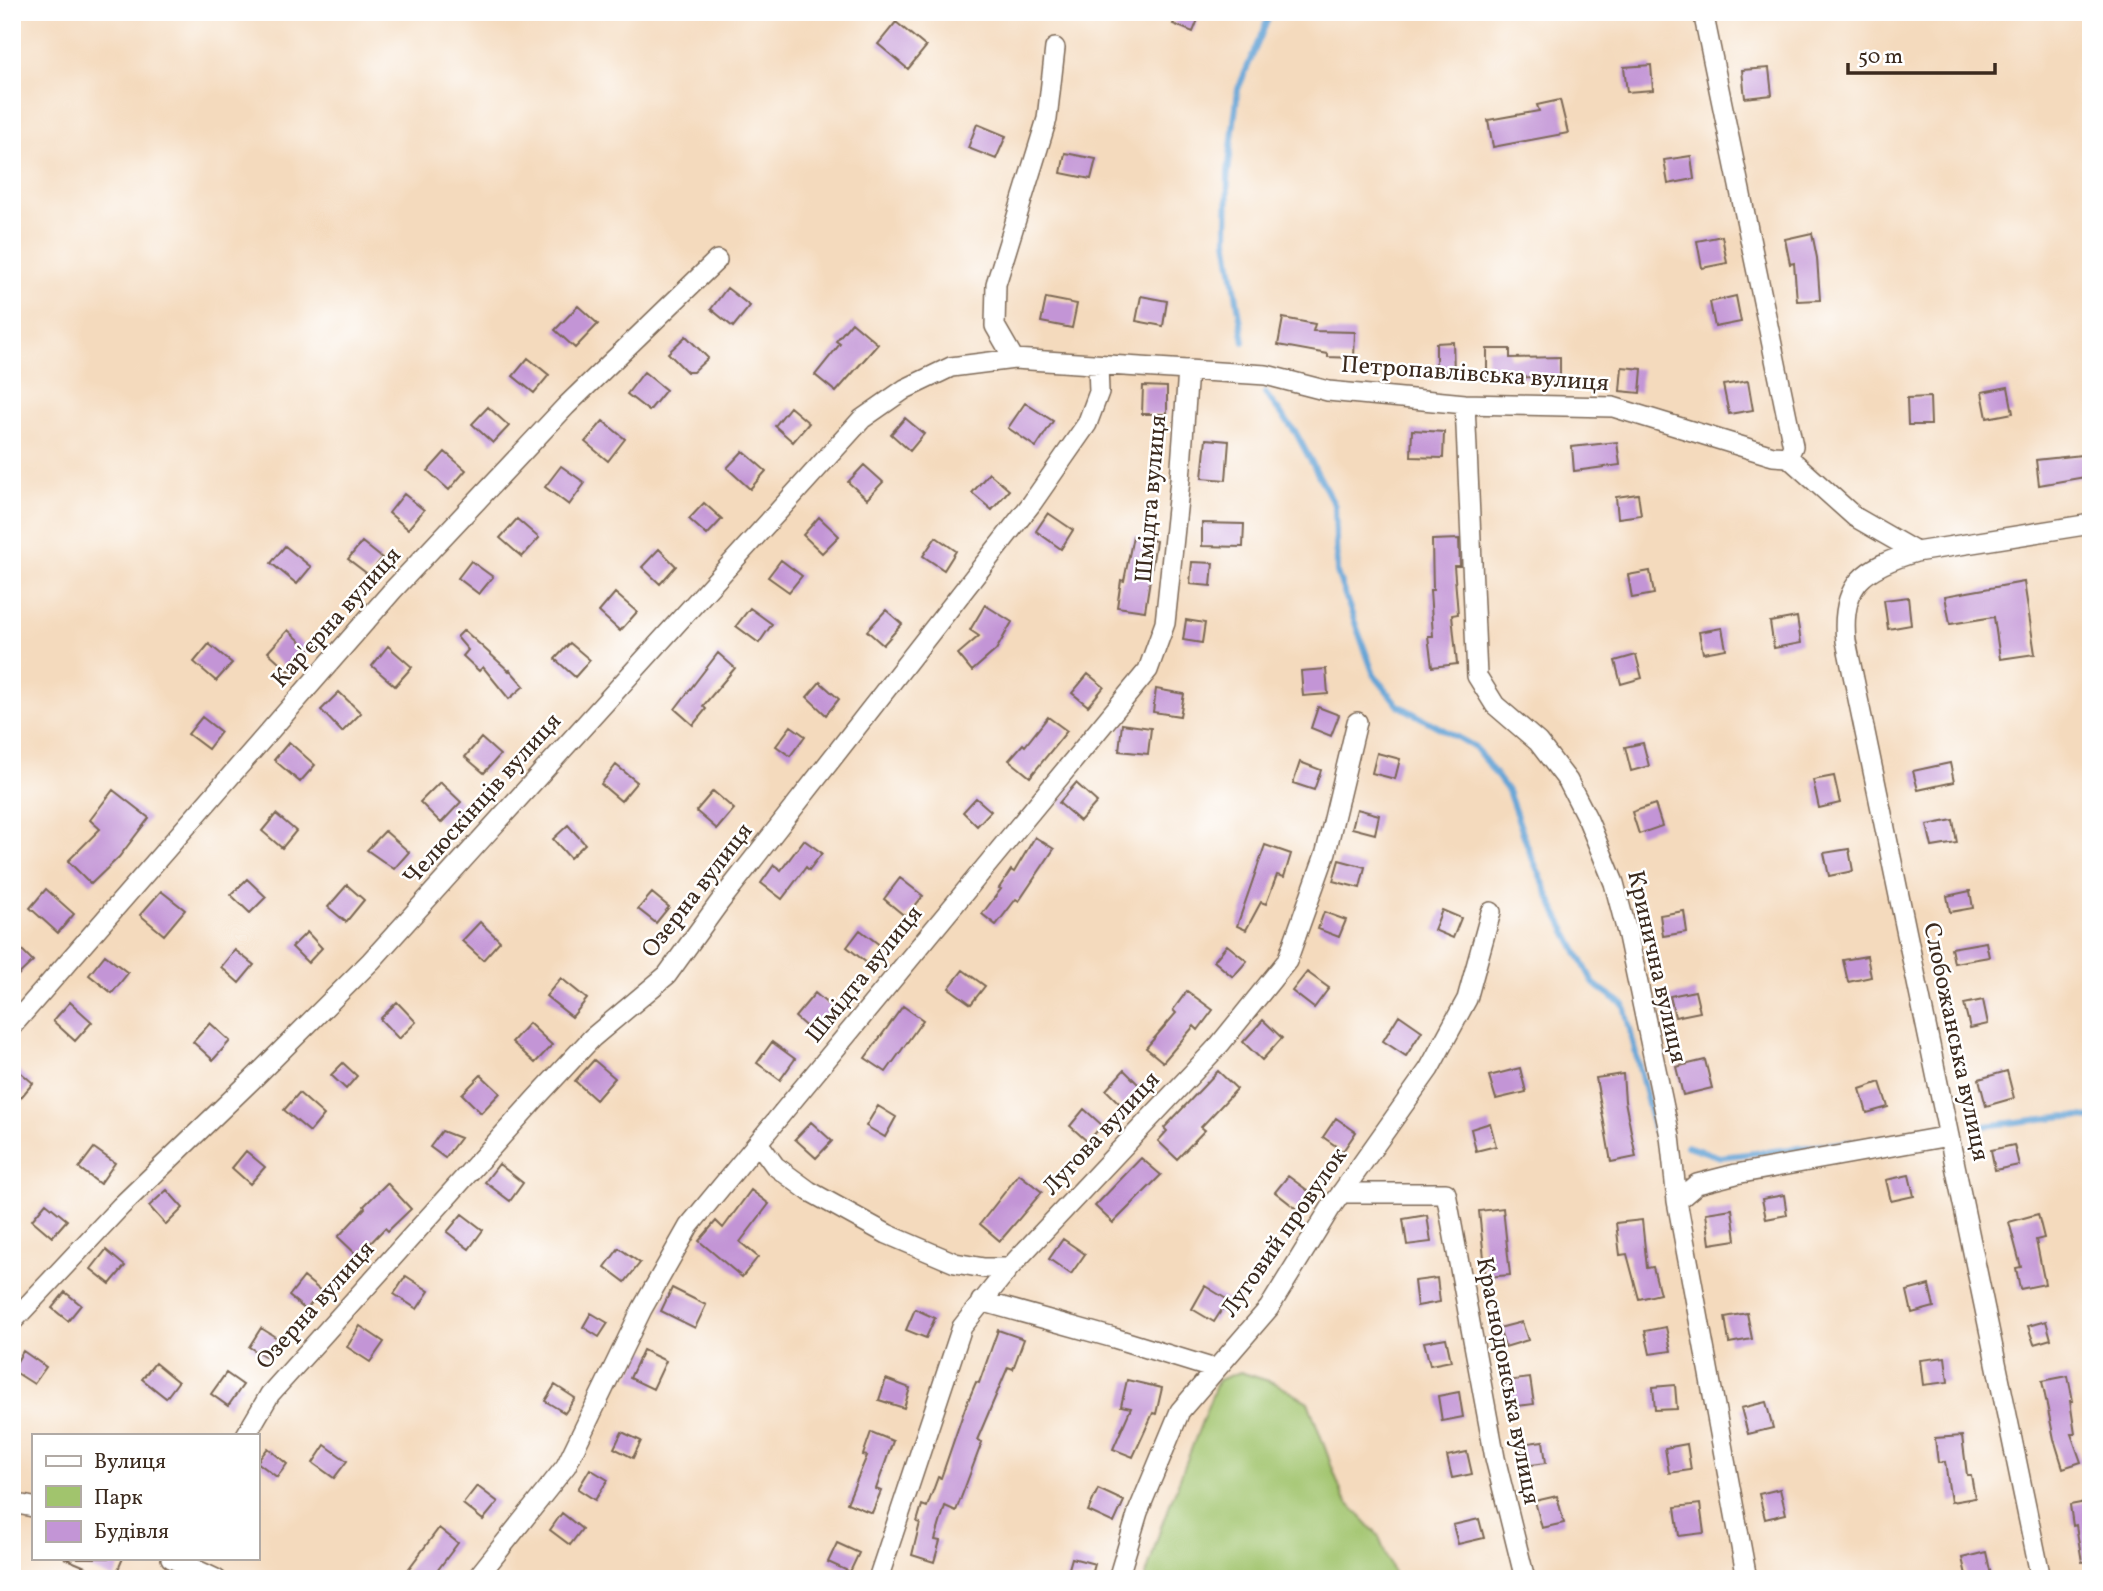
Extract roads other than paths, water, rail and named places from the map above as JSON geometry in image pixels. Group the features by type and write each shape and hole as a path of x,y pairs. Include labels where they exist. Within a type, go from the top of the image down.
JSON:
{"street":[{"path":"1703,12 1793,446 1788,457 1855,517 1916,552 2091,524"},
{"path":"1014,359 995,326 996,284 1047,118 1055,48"},
{"name":"Кар'єрна вулиця","path":"12,1026 393,590 566,406 717,260"},
{"name":"Петропавлівська вулиця","path":"1014,359 1266,375 1328,391 1465,404 1613,407 1773,456 1788,457"},
{"name":"Челюскінців вулиця","path":"12,1322 121,1206 371,961 862,419 905,389 951,367 1014,359"},
{"name":"Озерна вулиця","path":"247,1434 270,1394 536,1098 592,1038 667,975 719,902 1032,503 1087,424 1099,392 1098,365"},
{"name":"Шмідта вулиця","path":"476,1579 566,1466 642,1309 689,1226 1148,670 1165,623 1188,370"},
{"name":"Кринична вулиця","path":"1465,404 1477,676 1495,705 1538,742 1568,781 1588,820 1614,883 1629,936 1670,1136 1677,1201 1746,1579"},
{"name":"Слобожанська вулиця","path":"1916,552 1891,559 1868,571 1851,592 1844,620 1846,641 2041,1579"},
{"name":"Лугова вулиця","path":"878,1579 962,1327 1009,1268 1220,1044 1287,961 1326,852 1357,722"},
{"name":"Луговий провулок","path":"1118,1579 1138,1512 1180,1411 1269,1308 1341,1193 1429,1069 1466,999 1491,912"},
{"path":"1677,1201 1696,1184 1736,1174 1950,1136"},
{"path":"759,1144 775,1166 810,1191 887,1234 955,1263 984,1268 1009,1268"},
{"name":"Краснодонська вулиця","path":"1341,1193 1446,1193 1495,1458 1525,1579"},
{"path":"981,1301 1215,1369"},
{"path":"12,1503 32,1507"},
{"path":"177,1560 216,1579"}],"waterway":[{"path":"1244,342 1227,240 1228,172 1238,89 1271,12"},
{"path":"1265,393 1296,433 1335,506 1337,573 1374,675 1398,705 1475,747 1508,791 1530,853 1557,914 1594,984 1624,1005 1655,1133"},
{"path":"1985,1126 2066,1116 2091,1118"},
{"path":"1687,1146 1720,1157 1886,1138"}]}
